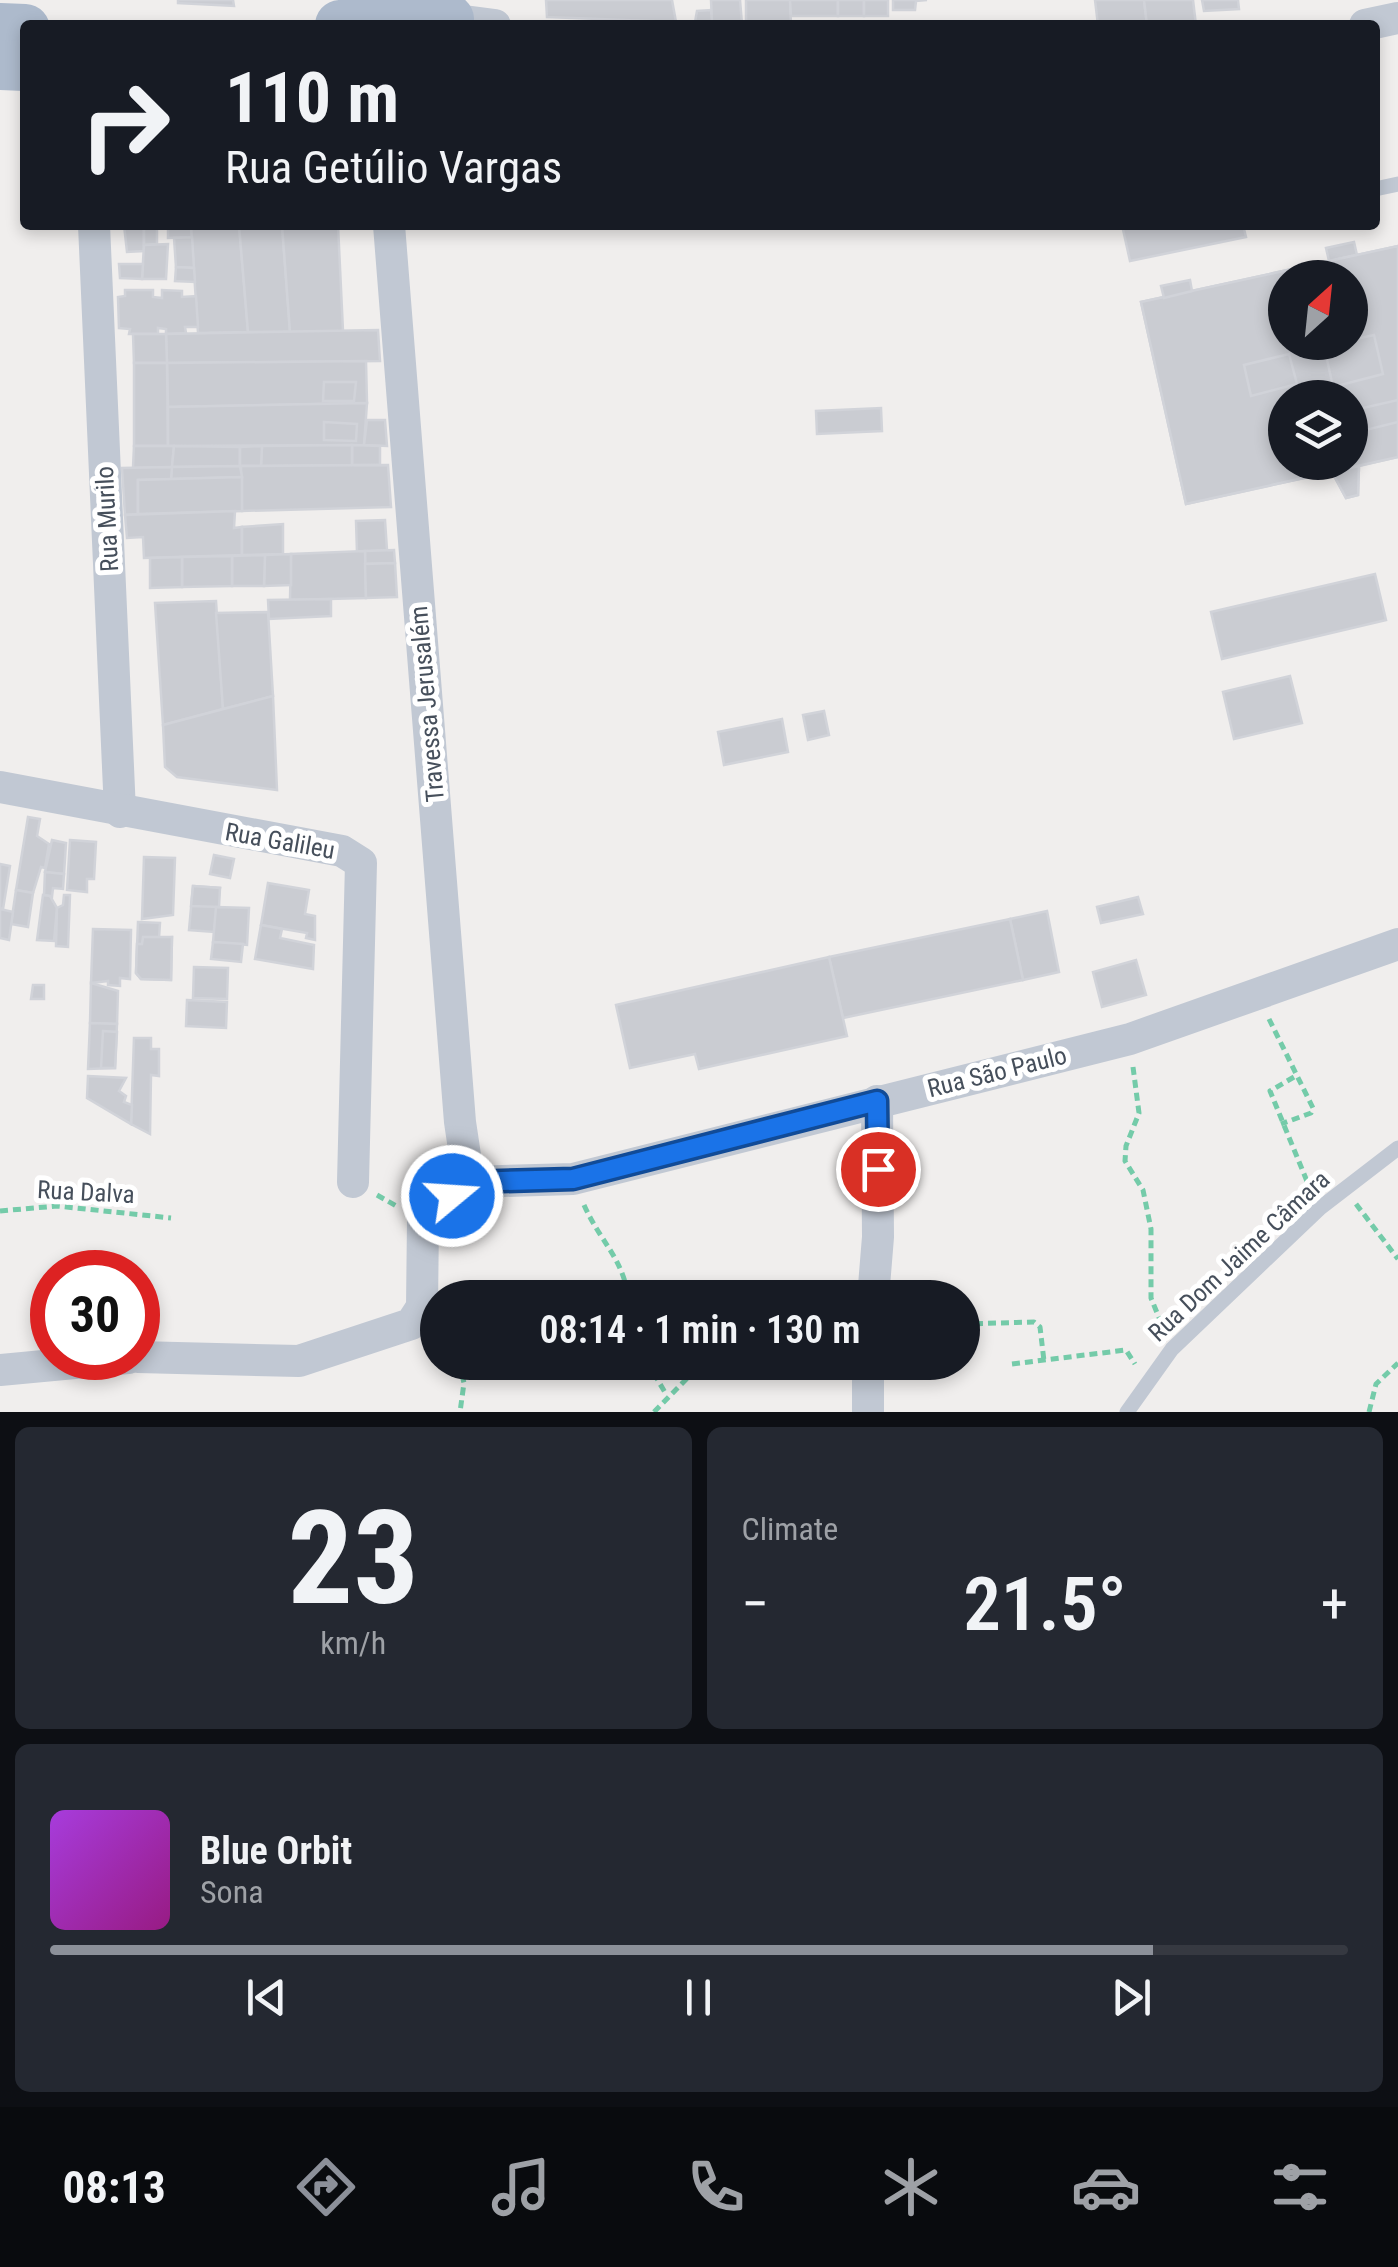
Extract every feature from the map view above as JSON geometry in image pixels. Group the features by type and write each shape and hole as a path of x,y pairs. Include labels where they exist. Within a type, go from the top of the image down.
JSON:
{"main road":[{"path":"418,20 464,17"}],"street":[{"name":"Rua Murilo","path":"94,230 120,812"},
{"name":"Travessa Jerusalém","path":"389,230 460,1122 469,1182"},
{"name":"Rua Galileu","path":"0,787 342,851 360,863 353,1182"},
{"name":"Rua São Paulo","path":"469,1182 573,1179 1130,1039 1398,944"},
{"path":"874,1280 877,1101"},
{"path":"160,1357 299,1361 411,1324 422,1308 423,1220 469,1182"},
{"path":"0,1370 30,1367"},
{"path":"868,1380 868,1412"}],"lane":[{"name":"Rua Dom Jaime Câmara","path":"1127,1412 1172,1348 1320,1208 1398,1148"}],"path":[{"path":"1258,994 1294,1077 1313,1108 1311,1113 1282,1124"},
{"path":"1130,1039 1139,1112 1126,1146 1125,1161 1143,1190 1150,1229 1152,1298 1172,1348"},
{"path":"1294,1077 1270,1091 1320,1208"},
{"path":"573,1179 594,1229 621,1260 625,1280"},
{"path":"353,1182 423,1220"},
{"path":"1346,1189 1398,1259"},
{"name":"Rua Dalva","path":"0,1211 57,1206 171,1218"},
{"path":"980,1324 1034,1322 1040,1327 1044,1361"},
{"path":"1012,1364 1126,1350 1146,1384"},
{"path":"1369,1412 1376,1384 1398,1363"},
{"path":"460,1412 464,1380"},
{"path":"657,1380 666,1395"},
{"path":"654,1412 683,1380"}],"building":[{"path":"233,0 234,6 178,3"},
{"path":"546,0 672,0 676,20 624,20 547,17"},
{"path":"711,0 740,0 742,20 712,20"},
{"path":"746,0 790,0 791,20 746,20"},
{"path":"790,0 838,0 838,16 791,16"},
{"path":"838,0 864,0 864,16 838,16"},
{"path":"864,0 888,0 888,16 864,16"},
{"path":"893,0 927,0 916,1 915,10 893,10"},
{"path":"1095,0 1144,0 1146,20 1097,20"},
{"path":"1144,0 1193,0 1195,20 1146,20"},
{"path":"1202,0 1238,0 1239,9 1204,11"},
{"path":"711,10 712,20 695,20 697,11"},
{"path":"125,230 144,230 144,251 127,252"},
{"path":"144,230 157,230 157,244 144,245"},
{"path":"168,230 191,230 192,237 168,238"},
{"path":"191,230 239,230 248,332 198,333"},
{"path":"239,230 282,230 290,332 248,332"},
{"path":"282,230 338,230 343,331 290,332"},
{"path":"1123,230 1244,230 1246,237 1130,261"},
{"path":"192,237 194,268 176,267 174,238"},
{"path":"1354,242 1357,255 1329,260 1326,248"},
{"path":"168,244 166,279 142,279 144,245"},
{"path":"1398,246 1398,457 1368,464 1368,380 1268,380 1268,480 1296,480 1186,504 1141,302 1268,274 1268,360 1368,360 1368,260 1334,260"},
{"path":"1398,246 1398,457 1368,464 1368,380 1268,380 1268,480 1294,480 1186,504 1141,302 1268,274 1268,360 1368,360 1368,260 1334,260"},
{"path":"119,264 143,264 142,279 120,278"},
{"path":"176,267 194,268 195,282 175,281"},
{"path":"1190,280 1192,291 1164,298 1161,286"},
{"path":"125,290 153,290 153,297 162,298 162,290 182,291 182,297 196,296 198,327 185,327 186,333 166,334 166,329 158,328 158,334 129,334 130,329 119,328 118,297 125,296"},
{"path":"378,330 380,361 167,363 166,334"},
{"path":"133,334 166,334 167,363 134,363"},
{"path":"1374,335 1383,374 1360,380 1331,380 1327,360 1368,360 1368,336"},
{"path":"1268,359 1291,360 1296,380 1268,380 1268,392 1251,396 1244,365"},
{"path":"366,361 367,403 168,407 167,363"},
{"path":"134,363 167,363 168,446 134,446"},
{"path":"324,382 356,382 354,401 323,401"},
{"path":"1398,400 1398,422 1368,430 1368,407"},
{"path":"367,403 364,445 168,446 168,407"},
{"path":"881,408 882,431 817,434 816,411"},
{"path":"367,420 385,420 387,446 364,445"},
{"path":"324,422 357,424 356,441 324,440"},
{"path":"352,445 380,446 380,465 352,465"},
{"path":"352,445 352,465 261,466 262,446"},
{"path":"134,446 174,446 172,467 133,468"},
{"path":"174,446 240,447 240,466 172,467"},
{"path":"262,446 261,466 240,466 240,447"},
{"path":"388,465 391,507 242,511 241,466"},
{"path":"240,466 242,477 171,479 172,467"},
{"path":"172,467 171,479 138,480 138,514 125,515 122,468"},
{"path":"242,477 242,511 138,514 138,480"},
{"path":"1336,480 1359,480 1358,495 1346,498"},
{"path":"1336,480 1359,480 1358,495 1346,498"},
{"path":"235,511 234,528 242,527 242,555 144,558 143,537 127,538 125,515"},
{"path":"385,520 387,550 357,552 356,521"},
{"path":"283,524 283,554 242,555 242,527"},
{"path":"394,550 395,563 365,564 365,551"},
{"path":"365,551 366,598 290,600 291,554"},
{"path":"291,554 291,585 264,586 265,555"},
{"path":"265,555 264,586 232,586 232,556"},
{"path":"232,556 232,586 182,587 182,557"},
{"path":"182,557 182,587 150,588 150,558"},
{"path":"395,563 397,597 366,598 365,564"},
{"path":"1375,574 1386,620 1222,659 1211,612"},
{"path":"331,599 331,616 269,619 268,600"},
{"path":"216,601 223,709 163,725 155,603"},
{"path":"268,612 273,696 223,709 216,613"},
{"path":"1290,676 1302,723 1234,739 1223,692"},
{"path":"273,696 277,790 177,777 165,767 163,725"},
{"path":"824,711 829,735 808,740 803,715"},
{"path":"782,719 788,752 724,765 718,732"},
{"path":"28,817 40,819 37,836 49,844 45,868 41,867 33,893 16,890"},
{"path":"52,840 66,843 64,874 45,872"},
{"path":"70,840 96,842 94,879 87,879 87,892 67,890"},
{"path":"214,855 234,859 230,878 210,874"},
{"path":"144,857 175,858 173,915 142,919"},
{"path":"0,864 10,866 3,909 0,908"},
{"path":"45,872 64,874 63,889 53,888 52,897 44,895"},
{"path":"268,883 309,890 305,914 315,916 315,940 306,938 307,933 261,925"},
{"path":"193,886 220,888 214,932 189,930"},
{"path":"193,886 220,888 219,907 191,906"},
{"path":"16,890 33,893 28,927 11,924"},
{"path":"43,895 50,896 57,908 54,941 37,940"},
{"path":"64,895 70,895 68,947 56,946 57,908 63,905"},
{"path":"1138,897 1143,914 1101,923 1097,907"},
{"path":"216,907 249,908 247,945 213,942"},
{"path":"0,909 13,912 9,940 0,938"},
{"path":"1047,911 1059,972 1023,980 1010,919"},
{"path":"1010,919 1023,980 843,1018 829,957"},
{"path":"138,922 160,923 159,938 172,937 171,980 141,979 136,973"},
{"path":"261,925 282,929 280,938 314,945 313,969 255,959"},
{"path":"93,929 131,930 130,979 120,978 120,986 108,985 108,981 91,983"},
{"path":"143,937 172,937 171,980 141,979 136,973 137,944 142,944"},
{"path":"213,942 243,944 241,962 211,959"},
{"path":"829,957 847,1036 699,1069 695,1054 630,1068 616,1005"},
{"path":"1136,960 1146,995 1102,1007 1093,972"},
{"path":"194,967 228,968 227,999 193,998"},
{"path":"91,983 118,991 117,1024 90,1023"},
{"path":"33,985 44,985 44,999 31,999"},
{"path":"187,1000 227,1002 226,1028 186,1026"},
{"path":"90,1023 117,1024 115,1068 88,1069"},
{"path":"103,1031 117,1032 115,1068 101,1068"},
{"path":"134,1038 151,1038 151,1049 159,1049 159,1076 151,1075 150,1134 131,1124"},
{"path":"88,1076 126,1078 119,1091 126,1096 124,1102 132,1105 131,1124 87,1098"}],"route":[{"path":"452,1196 469,1182 573,1179 877,1101 878,1169"}]}
